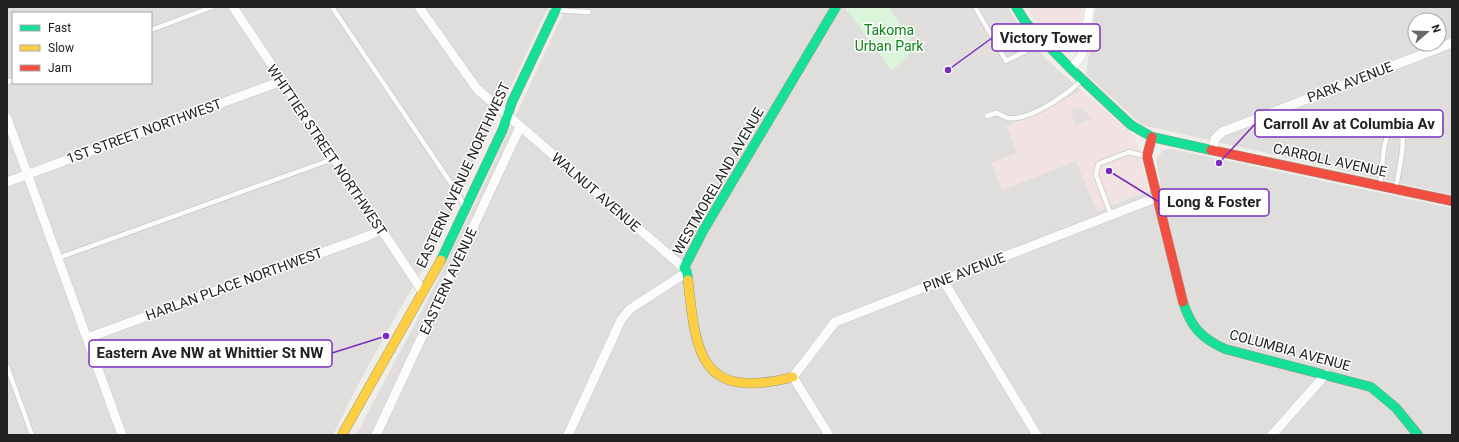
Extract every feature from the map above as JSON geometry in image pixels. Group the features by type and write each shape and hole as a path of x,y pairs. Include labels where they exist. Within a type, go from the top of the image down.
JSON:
{"street":[{"name":"WHITTIER STREET NORTHWEST","path":"233,7 423,292"},
{"name":"WALNUT AVENUE","path":"419,7 468,79 477,89 686,270"},
{"name":"WESTMORELAND AVENUE","path":"568,435 622,320 630,309 686,270 703,231 836,7"},
{"name":"CARROLL AVENUE","path":"1016,7 1026,23 1082,80 1131,125 1152,137 1452,201"},
{"path":"1072,69 1082,55 1090,7"},
{"name":"EASTERN AVENUE NORTHWEST","path":"342,435 443,258 508,116 512,102 554,8"},
{"name":"PARK AVENUE","path":"1213,149 1216,139 1222,132 1452,43"},
{"name":"1ST STREET NORTHWEST","path":"7,182 282,81"},
{"path":"7,118 122,435"},
{"name":"EASTERN AVENUE","path":"376,435 520,127"},
{"name":"COLUMBIA AVENUE","path":"1152,137 1147,156 1158,197 1179,291 1189,320 1210,342 1225,349 1326,374 1371,387 1396,408 1418,435"},
{"name":"PINE AVENUE","path":"794,377 835,322 1158,197"},
{"name":"HARLAN PLACE NORTHWEST","path":"87,338 381,230"},
{"path":"686,270 694,329 703,355 712,371 728,380 755,384 794,377 829,435"},
{"path":"943,280 1037,435"},
{"path":"1272,435 1326,374"}],"lane":[{"path":"152,30 212,7"},
{"path":"332,7 459,195 465,210"},
{"path":"975,7 1006,61 1024,52 1040,38"},
{"path":"554,8 589,12"},
{"path":"987,116 996,113 1007,118 1017,117 1032,112 1056,102 1082,80"},
{"path":"1380,185 1384,148 1393,113 1398,114 1403,125 1401,156 1396,188"},
{"path":"1111,215 1096,175 1098,164 1129,152 1147,156"},
{"path":"58,258 333,159"},
{"path":"7,366 32,435"}],"shaded area":[{"path":"7,7 548,7 442,234 363,375 333,435 7,435"},
{"path":"566,7 848,7 846,10 916,47 888,7 1008,7 1020,28 1046,59 1082,91 1007,126 1017,153 1002,190 1076,161 1097,211 1161,186 1156,159 1164,150 1172,149 1452,208 1452,435 356,435 426,303 480,193"},
{"path":"585,7 617,7 608,26 581,14"},
{"path":"958,7 1003,7 1022,38 1041,59 983,87 966,43 973,38"},
{"path":"1027,7 1083,7 1077,47 1070,50 1062,48 1034,18"},
{"path":"1096,7 1452,7 1452,195 1142,125 1086,74"},
{"path":"1082,91 1135,136 1149,190 1097,211 1076,161 1002,190 991,163 1017,153 1007,126"},
{"path":"1080,107 1093,118 1076,125 1070,110"},
{"path":"1394,117 1410,121 1402,160 1386,156"},
{"path":"177,348 190,349 187,382 193,383 191,416 166,414 171,361 176,361"}],"green space":[{"name":"Takoma Urban Park","path":"848,7 888,7 916,47 892,71 846,9"}],"traffic: fast":[{"path":"441,260 503,129 512,102 557,7"},
{"path":"688,280 687,272 684,268 703,231 836,7"},
{"path":"1016,7 1026,23 1071,69 1131,125 1152,137 1211,150"},
{"path":"1183,302 1193,325 1209,341 1225,349 1371,387 1396,408 1418,435"}],"traffic: slow":[{"path":"342,435 441,260"},
{"path":"688,280 695,331 700,351 709,366 721,377 739,382 762,383 793,377"}],"traffic: jam":[{"path":"1152,137 1147,156 1183,302"},
{"path":"1211,150 1452,201"}],"place":[{"name":"Victory Tower","path":"948,70"},
{"name":"Carroll Av at Columbia Av","path":"1219,163"},
{"name":"Long & Foster","path":"1109,171"},
{"name":"Eastern Ave NW at Whittier St NW","path":"386,336"}]}
